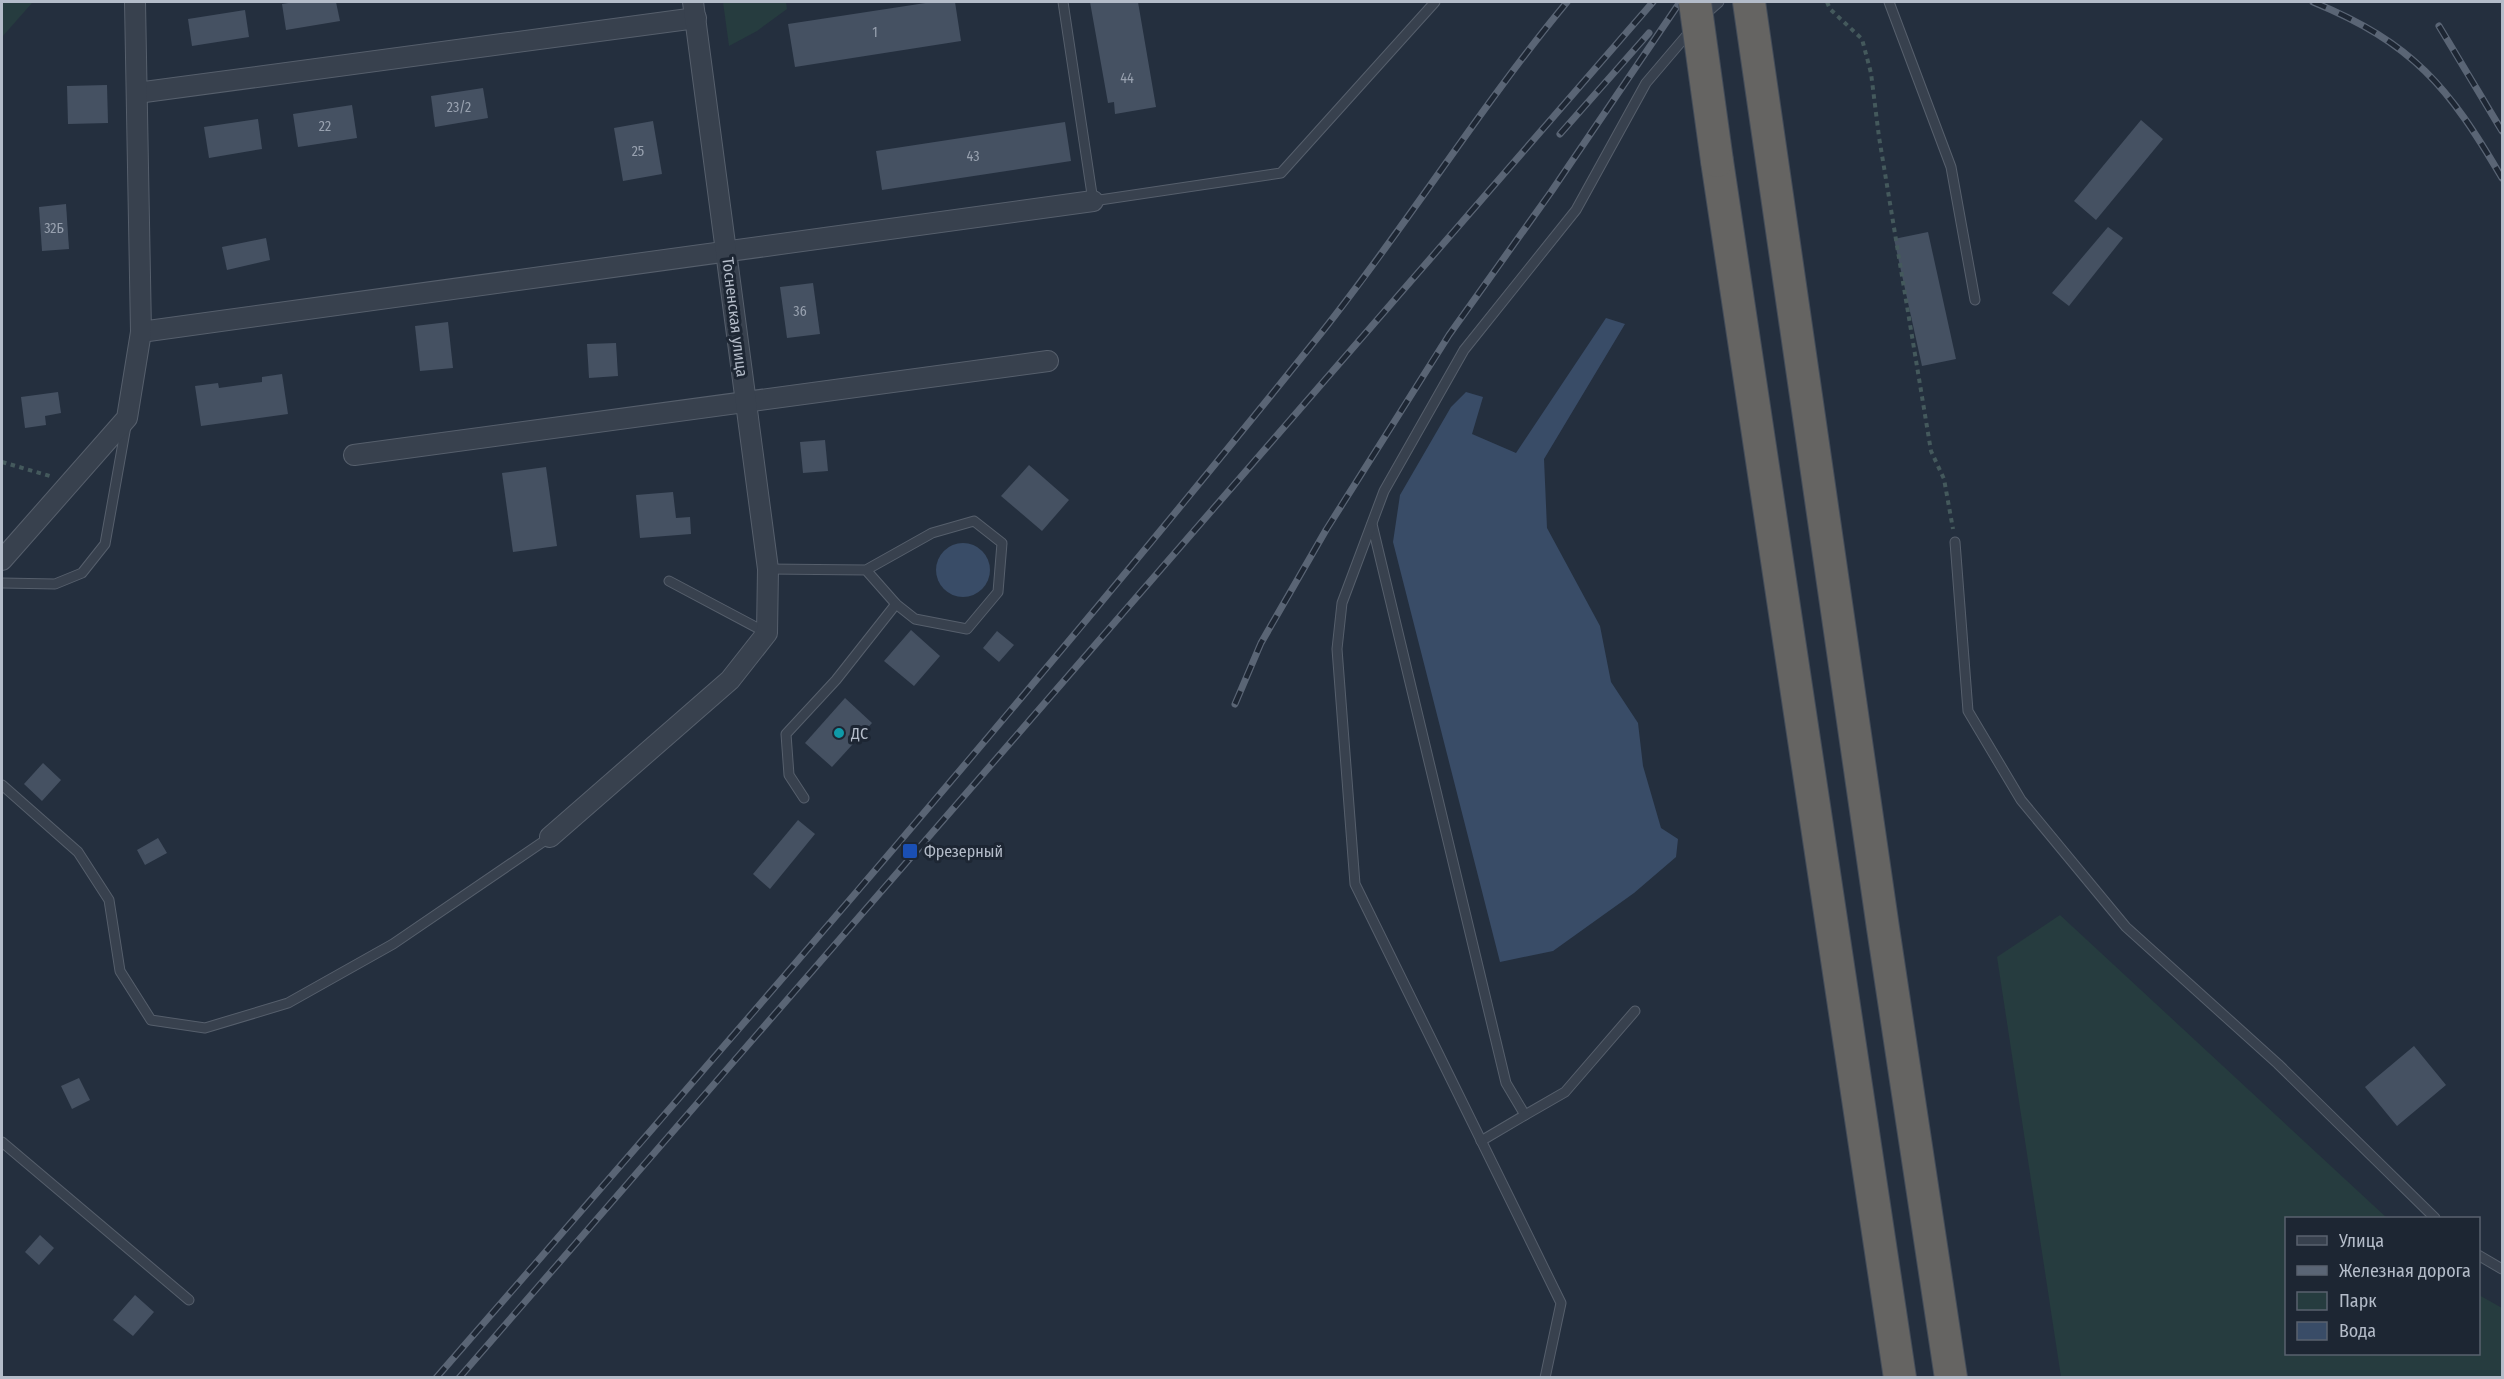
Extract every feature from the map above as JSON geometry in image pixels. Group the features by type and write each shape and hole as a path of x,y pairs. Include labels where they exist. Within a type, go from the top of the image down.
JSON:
{"highway":[{"path":"1695,2 1900,1377"},
{"path":"1749,2 1826,521 1884,939 1951,1377"}],"street":[{"path":"2,560 127,418 141,332 135,2"},
{"path":"137,93 694,10"},
{"name":"Тосненская улица","path":"694,10 768,569 767,633"},
{"path":"141,332 1094,201"},
{"path":"354,455 1048,361"},
{"path":"550,837 730,680 767,633"}],"lane":[{"path":"1063,2 1094,201 1281,173 1435,2"},
{"path":"1545,1377 1561,1303 1355,884 1337,649 1342,603 1384,491 1464,350 1576,210 1646,83 1703,16 1719,2"},
{"path":"1889,2 1951,167 1976,300"},
{"path":"2,583 56,584 82,573 105,544 127,418"},
{"path":"768,569 866,570 932,533 974,521 1002,543 998,592 967,629 915,619 896,604 866,570"},
{"path":"1372,524 1506,1083 1525,1115"},
{"path":"1955,542 1968,711 2021,800 2126,927 2278,1064 2434,1217"},
{"path":"669,581 767,633"},
{"path":"804,798 789,775 786,734 836,680 896,604"},
{"path":"2,785 78,852 109,900 120,971 151,1020 205,1028 288,1003 393,944 550,837"},
{"path":"1481,1142 1565,1092 1635,1011"},
{"path":"2,1142 189,1300"},
{"path":"2480,1256 2502,1269"}],"path":[{"path":"1827,2 1830,9 1862,39 1871,73 1879,138 1931,451 1944,479 1955,542"},
{"path":"2,462 71,482"}],"green space":[{"path":"2,2 32,3 2,37"},
{"path":"723,2 786,2 787,9 757,31 729,46"},
{"path":"2060,915 2386,1217 2285,1217 2285,1355 2480,1355 2480,1296 2502,1308 2502,1377 2061,1377 1997,957"}],"water":[{"path":"1606,318 1625,324 1544,459 1547,528 1600,626 1611,682 1638,723 1643,766 1661,828 1678,839 1676,857 1634,893 1553,951 1500,962 1393,542 1400,495 1451,407 1466,392 1483,397 1472,434 1516,453"},
{"path":"963,543 973,545 982,551 988,560 990,570 988,580 982,589 973,595 963,597 953,595 944,589 938,580 936,570 938,560 944,551 953,545"}],"building":[{"path":"336,2 340,21 286,30 282,4"},
{"path":"932,2 955,2 961,41 795,67 788,24"},
{"path":"1090,2 1138,2 1156,107 1115,114 1114,102 1108,103"},
{"path":"245,10 249,37 192,46 188,19"},
{"path":"107,85 108,123 68,124 67,86"},
{"path":"483,88 488,118 435,127 431,96"},
{"path":"352,105 357,138 298,147 293,114"},
{"path":"258,119 262,149 209,158 204,127"},
{"path":"2141,120 2163,139 2096,220 2074,201"},
{"path":"653,121 662,174 623,181 614,128"},
{"path":"1065,122 1071,161 882,190 876,151"},
{"path":"66,204 69,249 42,251 39,207"},
{"path":"2108,227 2123,238 2069,306 2052,293"},
{"path":"1928,232 1956,359 1922,366 1894,239"},
{"path":"266,238 270,260 227,270 222,247"},
{"path":"813,283 820,334 787,338 780,287"},
{"path":"448,322 453,368 420,371 415,326"},
{"path":"616,343 618,376 589,378 587,344"},
{"path":"282,374 288,414 201,426 195,386 218,383 219,388 262,382 262,377"},
{"path":"58,392 61,413 45,416 46,425 25,428 21,397"},
{"path":"825,440 828,471 803,473 800,442"},
{"path":"1029,465 1069,500 1042,531 1001,496"},
{"path":"546,467 557,546 513,552 502,473"},
{"path":"673,492 676,518 690,517 691,534 640,538 636,495"},
{"path":"911,630 940,656 914,686 884,661"},
{"path":"997,631 1014,645 999,662 983,648"},
{"name":"ДС","path":"845,698 872,723 832,767 805,743"},
{"path":"43,763 61,780 42,801 24,784"},
{"path":"798,820 815,834 770,889 753,874"},
{"path":"158,838 167,853 145,865 137,850"},
{"path":"2414,1046 2446,1085 2397,1126 2365,1087"},
{"path":"79,1078 90,1100 72,1109 61,1086"},
{"path":"40,1235 54,1248 39,1265 25,1252"},
{"path":"135,1295 154,1312 133,1336 113,1320"}],"railway":[{"path":"436,1378 661,1119 1105,598 1322,332 1504,83 1567,2"},
{"path":"459,1378 1653,2"},
{"path":"1235,704 1261,643 1326,530 1449,335 1551,192 1680,2"},
{"path":"2313,2 2377,34 2425,71 2464,118 2502,178"},
{"path":"2439,26 2502,131"},
{"path":"1560,134 1649,33"}],"place":[{"name":"ДС","path":"839,733"},
{"name":"Фрезерный","path":"910,851"}]}
